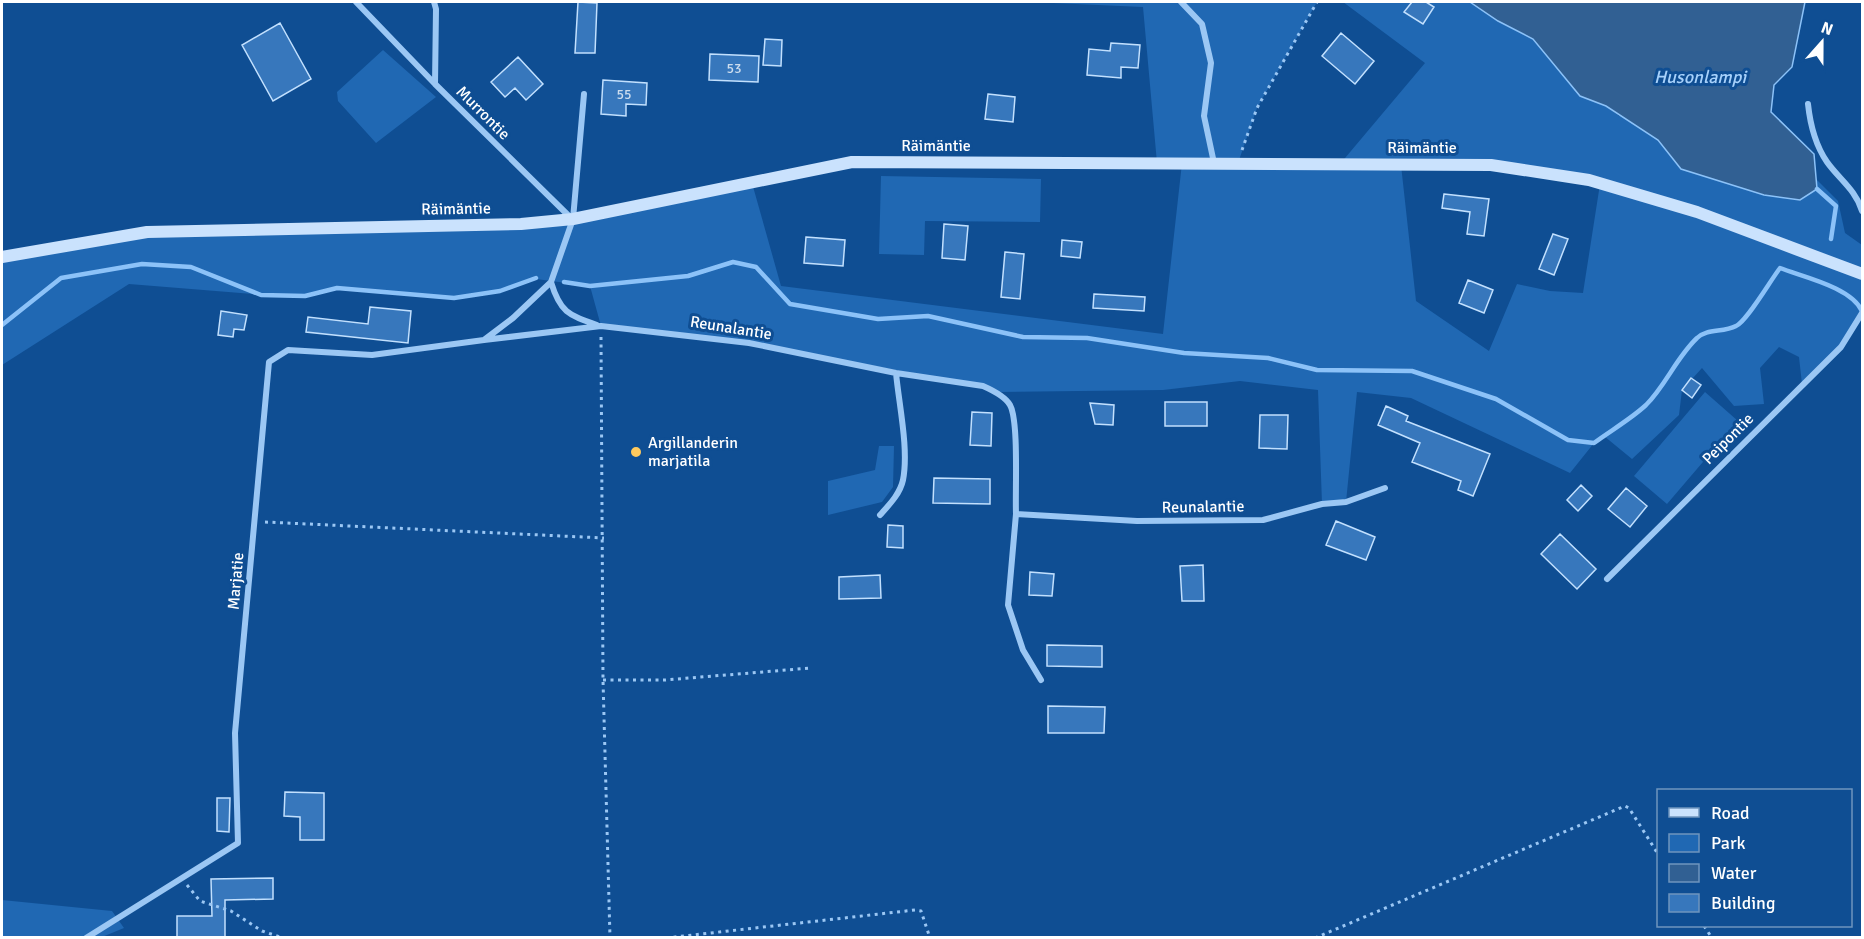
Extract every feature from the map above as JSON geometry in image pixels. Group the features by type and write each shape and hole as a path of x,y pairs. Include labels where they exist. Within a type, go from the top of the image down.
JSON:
{"street":[{"path":"356,2 435,84"},
{"name":"Murrontie","path":"434,2 436,9 435,84 573,219"},
{"path":"1181,2 1202,24 1211,63 1204,116 1214,163"},
{"path":"484,340 513,318 550,282 573,219 584,94"},
{"path":"1808,104 1809,122 1826,160 1858,198 1863,211"},
{"name":"Räimäntie","path":"2,257 147,232 521,224 573,219 852,162 1491,165 1589,180 1697,212 1863,274"},
{"path":"550,282 556,299 568,315 601,326"},
{"name":"Peipontie","path":"1607,579 1841,346 1863,313"},
{"name":"Reunalantie","path":"484,340 601,326 749,343 896,373 983,386 996,392 1010,405 1014,428 1016,514 1008,605 1023,650 1041,680"},
{"name":"Marjatie","path":"86,938 238,843 235,733 269,362 288,350 372,355 484,340"},
{"path":"880,515 894,500 903,481 903,452 896,373"},
{"name":"Reunalantie","path":"1016,514 1137,521 1263,520 1322,504 1346,502 1385,488"}],"path":[{"path":"1237,163 1257,108 1317,2"},
{"path":"601,326 604,538 603,680 610,938"},
{"path":"255,521 604,538"},
{"path":"603,680 665,680 811,668"},
{"path":"1315,938 1625,806 1629,808 1657,851"},
{"path":"181,878 200,901 231,911 262,931 283,938"},
{"path":"666,938 915,910 921,911 930,938"}],"green space":[{"path":"1030,2 1317,2 1257,108 1238,163 1340,164 1425,63 1343,2 1470,2 1498,21 1533,39 1580,96 1606,106 1619,116 1774,84 1771,112 1814,154 1816,179 1838,201 1845,233 1862,245 1862,313 1841,347 1802,384 1799,357 1779,347 1760,368 1764,404 1734,406 1702,368 1682,390 1679,415 1632,459 1604,436 1594,443 1570,473 1411,398 1357,392 1346,502 1322,504 1318,390 1240,381 1163,390 996,392 983,386 749,343 601,326 590,286 536,279 500,291 454,298 337,288 305,296 265,295 129,284 2,365 2,257 147,232 521,224 752,183 781,286 1163,334 1182,163 1157,163 1143,7","holes":["1401,165 1491,165 1600,184 1583,293 1550,291 1517,284 1489,351 1416,301"]},
{"path":"383,50 436,97 376,143 338,101 337,92"},
{"path":"881,176 1041,179 1040,222 925,221 924,255 879,254"},
{"path":"1705,392 1738,421 1667,504 1634,476"},
{"path":"879,446 894,446 893,487 882,502 828,515 828,481 875,470"},
{"path":"2,900 112,911 124,928 102,937 2,937"}],"water":[{"name":"Husonlampi","path":"1470,2 1805,2 1792,67 1774,85 1771,112 1814,154 1817,189 1800,200 1764,195 1681,169 1658,140 1606,106 1580,96 1533,39 1498,21"}],"building":[{"path":"578,2 597,3 595,53 575,53"},
{"path":"1412,2 1426,2 1434,7 1423,24 1404,12"},
{"path":"280,23 311,79 273,101 242,45"},
{"path":"1341,33 1374,61 1355,84 1322,56"},
{"path":"765,39 782,40 781,66 763,65"},
{"path":"1111,43 1140,45 1138,68 1121,67 1121,78 1087,75 1089,49 1110,51"},
{"path":"710,54 759,56 758,82 709,80"},
{"path":"518,57 543,84 526,100 515,88 505,97 491,82"},
{"path":"603,80 647,83 646,105 626,104 626,116 601,114"},
{"path":"988,94 1015,97 1013,122 985,119"},
{"path":"1444,194 1489,199 1484,236 1467,234 1470,212 1442,208"},
{"path":"944,224 968,226 965,260 942,258"},
{"path":"1553,234 1568,239 1554,275 1539,269"},
{"path":"806,237 845,240 843,266 804,263"},
{"path":"1062,240 1082,242 1080,258 1061,256"},
{"path":"1005,252 1024,254 1020,299 1001,297"},
{"path":"1468,280 1493,290 1484,313 1459,303"},
{"path":"1094,294 1145,297 1144,311 1093,308"},
{"path":"370,307 411,311 408,343 306,332 308,317 368,324"},
{"path":"221,311 247,315 244,330 234,329 233,337 218,335"},
{"path":"1691,378 1701,385 1692,398 1682,390"},
{"path":"1165,402 1207,402 1207,426 1165,426"},
{"path":"1090,403 1114,405 1113,425 1095,424"},
{"path":"1386,406 1408,416 1406,421 1490,454 1473,496 1458,490 1461,481 1412,462 1420,443 1378,425"},
{"path":"972,412 992,413 991,446 970,445"},
{"path":"1260,415 1288,415 1287,449 1259,448"},
{"path":"934,478 990,479 990,504 933,503"},
{"path":"1581,485 1592,496 1578,511 1567,500"},
{"path":"1626,488 1647,506 1630,527 1608,509"},
{"path":"1336,521 1375,537 1366,560 1326,545"},
{"path":"888,525 903,526 903,548 887,547"},
{"path":"1560,534 1596,569 1577,589 1541,554"},
{"path":"1203,565 1204,601 1182,601 1180,566"},
{"path":"1030,572 1054,574 1052,596 1029,595"},
{"path":"880,575 881,598 839,599 839,577"},
{"path":"1047,645 1102,646 1102,667 1047,666"},
{"path":"1048,706 1105,707 1104,733 1048,733"},
{"path":"285,792 324,793 324,840 300,840 300,817 284,816"},
{"path":"217,798 230,798 229,832 217,831"},
{"path":"273,878 273,899 225,900 225,938 177,938 177,916 212,916 211,879"}],"waterway":[{"path":"1817,189 1836,206 1831,239"},
{"path":"564,282 590,286 688,276 733,262 756,267 790,304 878,319 928,316 1023,337 1087,338 1184,353 1268,358 1317,370 1412,371 1496,399 1568,440 1594,443 1646,405 1697,338 1705,333 1731,328 1741,323 1780,268 1837,289 1848,295 1862,311"},
{"path":"2,325 61,278 142,264 191,267 261,295 305,296 337,288 454,298 500,291 536,278"}],"place":[{"name":"Argillanderin marjatila","path":"636,452"}]}
